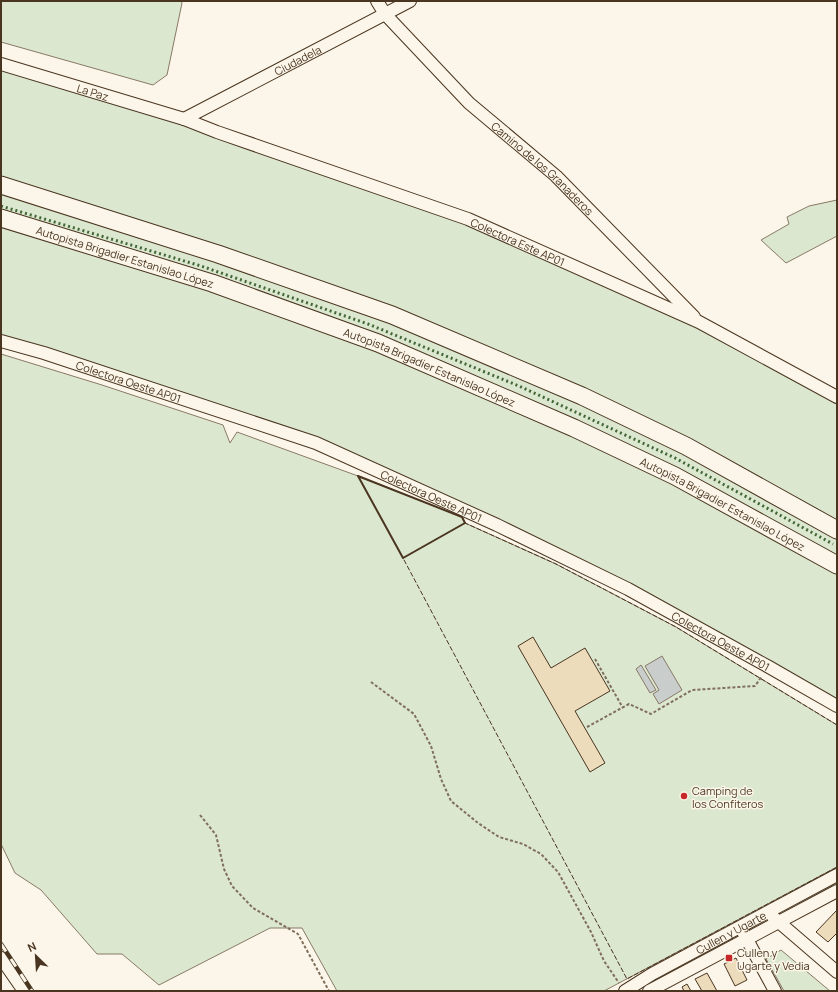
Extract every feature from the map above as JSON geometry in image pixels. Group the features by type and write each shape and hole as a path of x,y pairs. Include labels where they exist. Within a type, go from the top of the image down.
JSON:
{"highway":[{"path":"1,185 218,254 392,315 596,402 686,446 837,530"},
{"name":"Autopista Brigadier Estanislao López","path":"1,218 212,284 378,343 574,428 675,476 837,565"}],"street":[{"name":"Camino de los Granaderos","path":"377,1 385,14 469,103 556,176 699,322"},
{"name":"Ciudadela","path":"184,119 410,1"},
{"name":"La Paz","path":"1,64 184,119"},
{"name":"Colectora Este AP01","path":"184,119 217,132 468,219 699,322 837,396"},
{"name":"Colectora Oeste AP01","path":"1,341 44,353 316,443 497,525 607,579 769,667 837,706"},
{"name":"Cullen y Ugarte","path":"628,990 652,974 837,875"},
{"name":"Cullen y Ugarte","path":"656,989 837,891"},
{"path":"767,913 837,972"},
{"path":"741,927 775,991"},
{"path":"1,958 24,991"},
{"path":"652,974 656,989"}],"path":[{"path":"595,659 622,708"},
{"path":"587,727 628,704 651,714 692,690 755,686 769,667"},
{"path":"371,682 414,714 432,746 441,780 451,801 478,823 499,837 523,844 541,854 558,872 591,932 604,961 617,981 628,990"},
{"path":"200,815 216,835 224,870 232,886 253,908 298,934 329,991"}],"green space":[{"path":"1,1 181,1 182,3 167,75 153,85 1,42"},
{"path":"1,64 468,219 699,322 837,397 837,706 628,589 316,443 1,341"},
{"path":"837,200 837,236 786,263 761,240 789,224 787,217 809,206"},
{"path":"1,354 102,385 223,425 230,443 237,432 358,476 462,517 465,523 556,564 676,627 837,725 837,867 604,991 337,991 302,928 270,928 159,985 122,954 97,954 41,890 15,873 1,844"},
{"path":"837,880 837,886 789,911 786,908"},
{"path":"730,939 730,942 672,973 670,972 670,971"},
{"path":"781,950 830,991 784,991 766,959"}],"shaded area":[{"path":"662,656 682,690 659,704 653,694 659,690 645,666"},
{"path":"641,665 656,690 650,693 636,669"}],"building":[{"path":"533,637 551,668 585,648 610,691 575,711 605,763 590,772 518,646"},
{"path":"837,910 837,933 828,942 816,932"},
{"path":"736,958 747,980 735,986 724,964"},
{"path":"707,973 717,991 702,991 695,979"},
{"path":"687,984 691,991 684,991 682,987"}],"railway":[{"path":"1,944 32,991"}],"hedge":[{"path":"1,206 201,266 368,324 519,386 675,458 833,544"}],"fence":[{"path":"837,725 676,627 556,564 465,523 403,558 627,979 837,867"}],"wall":[{"path":"358,476 462,517 465,523 403,558 358,476"}],"place":[{"name":"Camping de los Confiteros","path":"684,796"},
{"name":"Cullen y Ugarte y Vedia","path":"729,958"}]}
